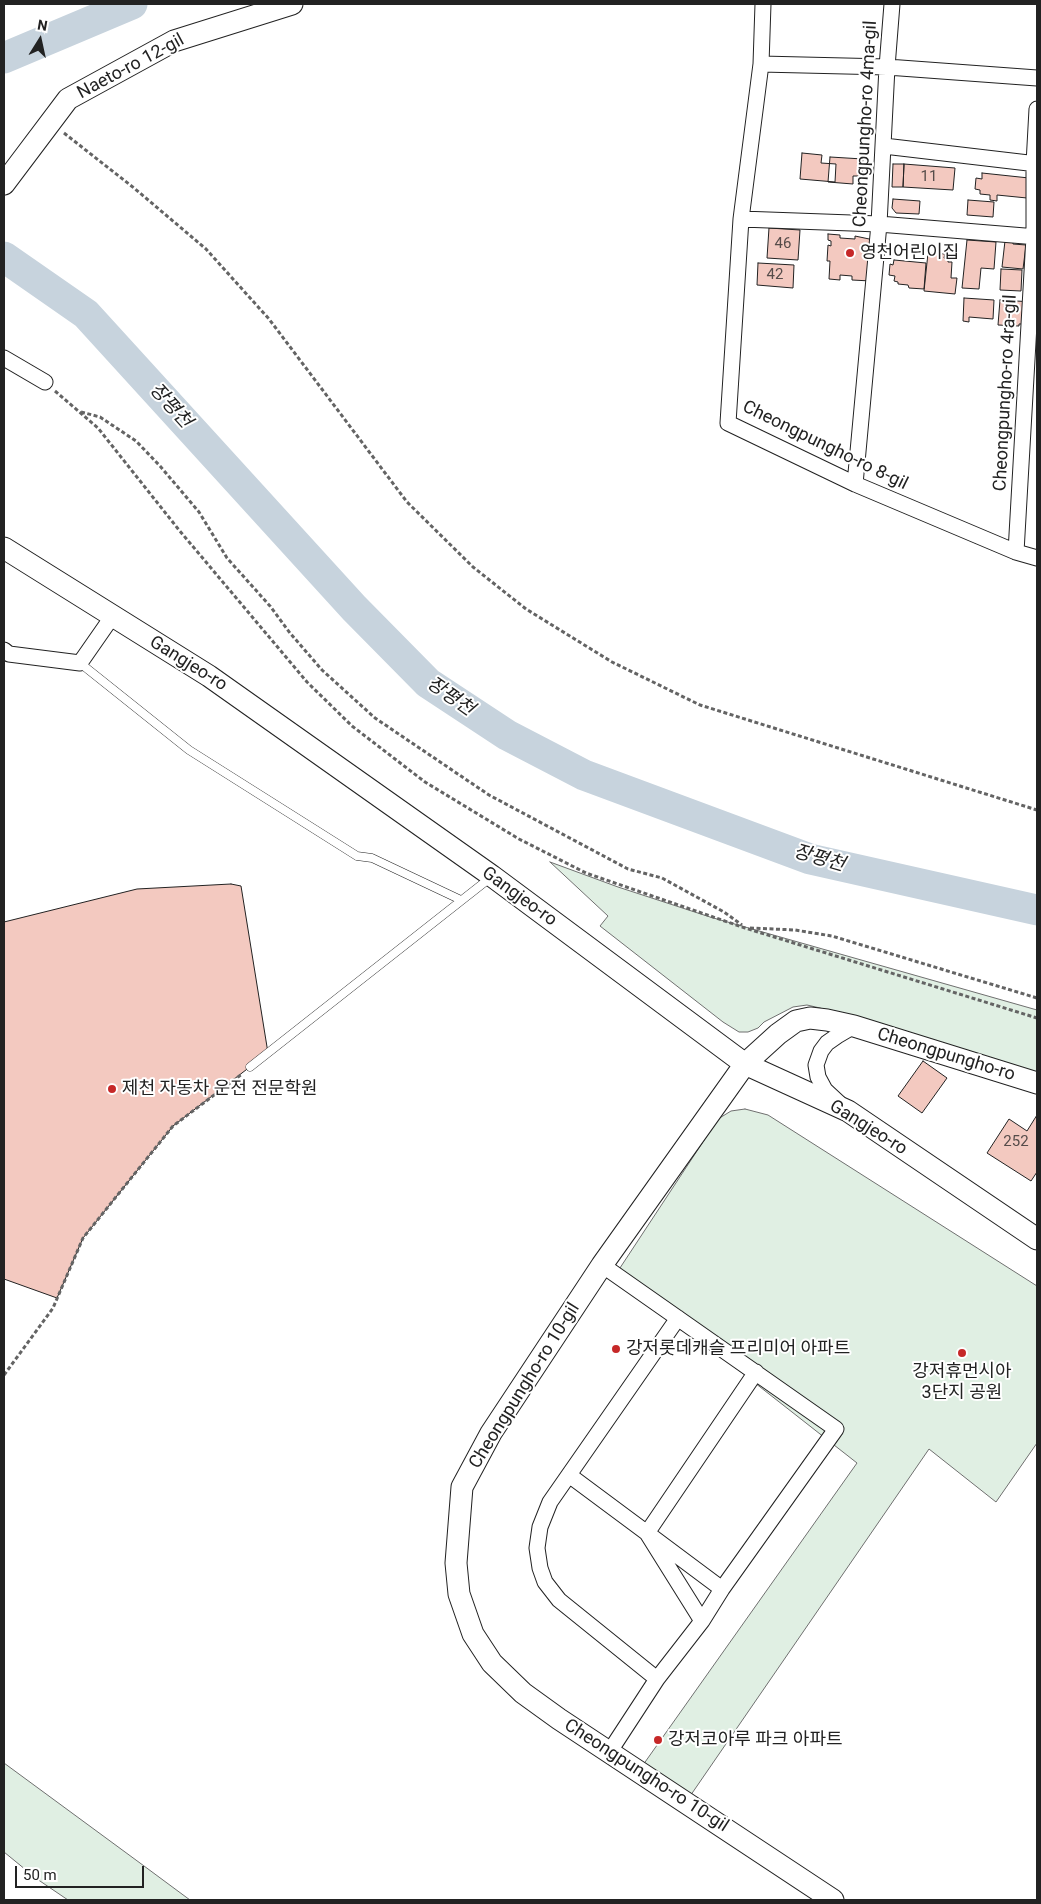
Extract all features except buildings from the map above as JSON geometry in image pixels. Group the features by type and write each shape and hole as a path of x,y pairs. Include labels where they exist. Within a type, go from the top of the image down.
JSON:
{"street":[{"name":"Naeto-ro 12-gil","path":"4,184 68,99 174,41 292,4"},
{"name":"Cheongpungho-ro 8-gil","path":"763,4 761,64 741,219 728,423 855,484 1016,552 1037,558"},
{"name":"Cheongpungho-ro 4ma-gil","path":"855,484 879,224 884,146 886,67 892,4"},
{"path":"761,64 886,67 1037,78"},
{"name":"Cheongpungho-ro 4ra-gil","path":"1016,552 1036,237 1037,109"},
{"path":"884,146 1036,164"},
{"path":"741,219 879,224 1036,237"},
{"path":"4,358 45,382"},
{"name":"Gangjeo-ro","path":"4,548 209,676 492,876 745,1064 848,1111 1037,1239"},
{"path":"4,650 9,654 80,663 112,617"},
{"name":"Cheongpungho-ro","path":"745,1064 778,1034 796,1021 810,1018 854,1026 1037,1083"},
{"name":"Cheongpungho-ro","path":"848,1111 825,1090 818,1077 816,1065 818,1057 827,1043 854,1026"},
{"name":"Cheongpungho-ro 10-gil","path":"745,1064 602,1265 491,1433 462,1487 456,1563 459,1594 473,1634 492,1663 523,1693 559,1719 833,1900"},
{"path":"602,1265 836,1429 722,1589 702,1621 657,1679 610,1752"},
{"path":"657,1679 559,1600 545,1582 540,1568 537,1548 540,1527 550,1502 678,1318"},
{"path":"647,1533 756,1372"},
{"path":"569,1475 722,1589"},
{"path":"647,1533 702,1621"}],"lane":[{"path":"80,663 190,750 357,856 372,858 462,900"},
{"path":"250,1067 492,876"}],"path":[{"path":"46,128 134,188 206,249 269,319 408,502 473,567 526,608 612,662 700,705 1037,810"},
{"path":"45,382 98,428 179,530 307,682 352,726 425,782 519,839 586,873 745,928 1037,1018"},
{"path":"79,411 100,417 136,441 160,466 199,512 227,558 270,606 290,633 322,670 375,718 489,795 628,869 662,878 724,912 745,928 795,930 832,936 1037,998"},
{"path":"4,1375 53,1308 82,1238 88,1230 173,1126 250,1067"}],"green space":[{"path":"550,862 618,887 710,917 1037,1010 1037,1074 807,1005 793,1007 748,1032 739,1032 723,1022 600,926 608,916"},
{"path":"745,1109 768,1115 1037,1286 1037,1443 996,1502 929,1449 686,1802 638,1772 857,1463 616,1274 718,1119 731,1111"},
{"path":"4,1763 190,1900 68,1900 37,1879 4,1852"}],"waterway":[{"path":"4,58 132,4"},
{"name":"장평천","path":"4,257 86,314 354,608 428,683 507,735 584,775 810,859 1037,910"}],"place":[{"name":"영천어린이집","path":"850,253"},
{"name":"제천 자동차 운전 전문학원","path":"112,1089"},
{"name":"강저롯데캐슬 프리미어 아파트","path":"616,1349"},
{"name":"강저휴먼시아 3단지 공원","path":"962,1353"},
{"name":"강저코아루 파크 아파트","path":"658,1740"}]}
